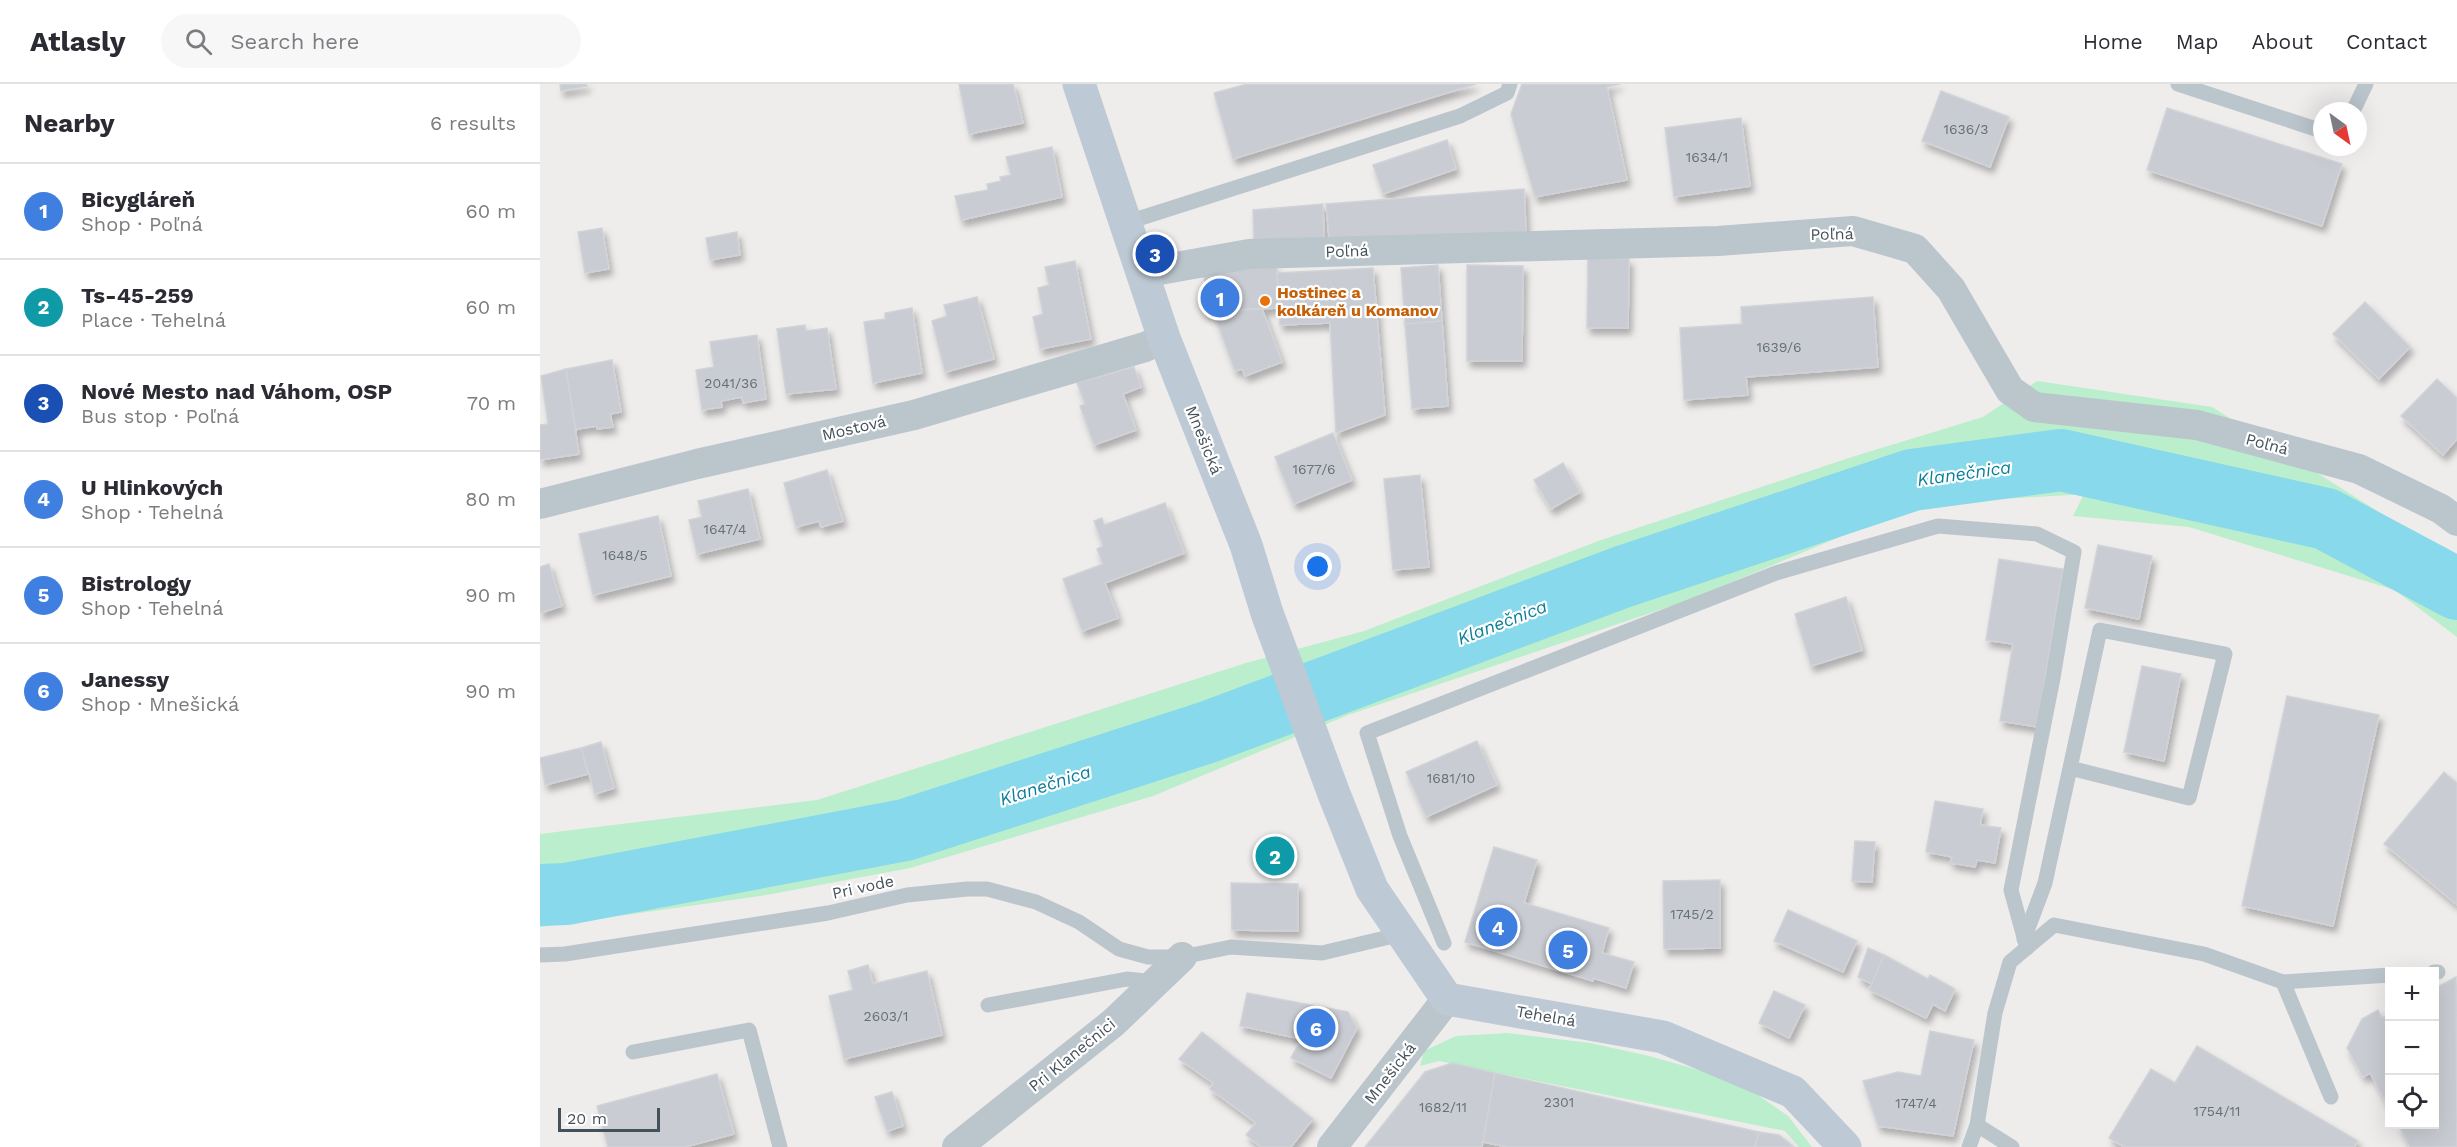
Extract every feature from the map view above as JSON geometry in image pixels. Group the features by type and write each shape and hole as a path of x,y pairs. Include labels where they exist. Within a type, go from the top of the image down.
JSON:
{"street":[{"name":"Mnešická","path":"1079,84 1164,338 1246,545 1267,613 1334,794 1372,889 1402,934"},
{"name":"Poľná","path":"1143,273 1249,254 1718,241 1852,231 1915,249 1951,289 2010,390 2034,407 2209,428 2358,469 2440,509 2457,521"},
{"name":"Mostová","path":"540,504 697,464 914,415 1145,347 1164,338"},
{"path":"1402,934 1447,999"},
{"name":"Pri Klanečnici","path":"957,1147 1113,1023 1182,957"},
{"name":"Mnešická","path":"1332,1147 1447,999"},
{"name":"Tehelná","path":"1447,999 1663,1037 1793,1092 1845,1147"}],"lane":[{"path":"1125,223 1460,116 1507,93 1510,84"},
{"path":"2178,84 2313,128"},
{"path":"2357,102 2366,84"},
{"path":"1444,943 1400,836 1367,733 1776,573 1938,526 2037,534 2074,552 2053,678 2011,890 2025,944"},
{"path":"2025,944 2044,883 2100,630 2224,654 2189,798 2070,768"},
{"name":"Pri vode","path":"540,955 565,954 828,913 907,895 967,889 987,889 1036,902 1078,922 1119,948 1148,957 1182,957 1232,947 1322,953 1402,934"},
{"path":"1969,1147 1977,1125 1995,1013 2010,962 2025,944 2054,925 2204,954 2283,982 2385,975"},
{"path":"988,1005 1127,979 1154,982"},
{"path":"2283,982 2331,1097"},
{"path":"633,1052 749,1030 780,1147"},
{"path":"1977,1125 2012,1147"}],"green space":[{"path":"2037,381 2212,407 2457,561 2457,637 2395,590 2189,527 2073,516 2084,494 1919,504 1689,600 1348,715 1153,796 910,868 760,896 540,927 540,834 817,800 1246,663 1364,631 1601,540 1855,456 1983,417"},
{"path":"1507,1033 1590,1043 1649,1056 1738,1081 1788,1116 1812,1147 1799,1147 1785,1131 1439,1061 1420,1066 1424,1051 1456,1036"}],"building":[{"path":"560,84 587,84 587,86 561,91"},
{"path":"959,84 1013,84 1023,123 969,134"},
{"path":"1247,84 1476,84 1233,159 1214,93"},
{"path":"1522,84 1620,84 1607,87 1627,180 1535,197 1511,114"},
{"path":"1941,91 2009,117 1990,167 1922,141"},
{"path":"2167,108 2342,164 2322,226 2147,170"},
{"path":"1741,118 1750,186 1674,197 1665,128"},
{"path":"1447,140 1456,169 1383,194 1373,165"},
{"path":"1052,147 1062,197 961,220 955,196 988,190 987,184 1001,181 1000,177 1011,175 1006,157"},
{"path":"1524,189 1526,232 1330,246 1326,204"},
{"path":"1323,204 1324,241 1254,242 1253,210"},
{"path":"602,228 609,269 585,273 578,232"},
{"path":"737,232 740,255 710,260 706,238"},
{"path":"1588,258 1629,259 1628,328 1587,328"},
{"path":"1075,261 1091,339 1040,349 1033,317 1043,314 1038,288 1049,285 1045,267"},
{"path":"1438,265 1442,321 1405,324 1401,268"},
{"path":"1467,265 1523,266 1522,361 1467,361"},
{"path":"1277,267 1279,308 1206,311 1204,270"},
{"path":"1373,268 1385,415 1336,433 1330,323 1280,325 1277,273"},
{"path":"977,297 994,359 945,372 932,321 947,316 944,305"},
{"path":"1873,297 1878,367 1746,377 1748,395 1684,400 1680,328 1742,324 1741,307"},
{"path":"2365,302 2410,347 2379,379 2333,334"},
{"path":"912,308 922,373 873,383 864,322 885,319 885,313"},
{"path":"1262,309 1282,362 1245,376 1242,369 1235,371 1213,311"},
{"path":"1442,321 1448,406 1412,409 1405,324"},
{"path":"805,325 806,331 827,328 836,389 786,394 777,329"},
{"path":"757,335 766,399 743,403 742,397 721,401 722,407 702,410 696,370 714,367 710,342"},
{"path":"612,360 621,412 610,414 613,427 597,429 597,426 577,429 576,432 566,369"},
{"path":"1134,367 1141,387 1123,394 1136,430 1094,445 1080,406 1085,404 1077,383"},
{"path":"566,369 579,454 540,460 540,425 548,424 541,376"},
{"path":"2437,379 2457,398 2457,439 2443,455 2401,416"},
{"path":"1333,433 1352,480 1294,504 1275,457"},
{"path":"1563,463 1580,492 1551,509 1534,480"},
{"path":"827,470 843,521 821,527 819,521 796,527 784,483"},
{"path":"1420,475 1429,567 1393,570 1384,479"},
{"path":"748,489 760,539 697,554 689,520 702,517 698,501"},
{"path":"1165,503 1184,553 1105,583 1118,618 1082,631 1063,579 1103,564 1097,549 1103,546 1094,521 1102,518 1104,525"},
{"path":"658,516 671,576 593,595 579,534"},
{"path":"2098,545 2152,556 2139,619 2085,608"},
{"path":"1999,559 2063,569 2037,727 2000,721 2013,644 1986,640"},
{"path":"549,564 562,606 540,613 540,567"},
{"path":"1846,597 1862,650 1811,666 1795,614"},
{"path":"2142,666 2181,674 2164,761 2124,752"},
{"path":"2287,696 2379,715 2333,926 2242,906"},
{"path":"1477,741 1497,785 1426,817 1406,772"},
{"path":"601,742 614,788 595,794 581,748"},
{"path":"581,748 588,774 545,785 540,758"},
{"path":"2444,772 2457,783 2457,905 2384,844"},
{"path":"1935,801 1983,809 1980,825 2001,828 1995,863 1977,860 1975,867 1950,863 1952,857 1926,852"},
{"path":"1855,841 1875,842 1872,882 1852,881"},
{"path":"1494,847 1537,860 1524,903 1609,928 1602,953 1634,962 1626,988 1593,978 1593,981 1465,942"},
{"path":"1267,849 1283,849 1284,863 1268,863"},
{"path":"1720,880 1720,948 1664,949 1663,881"},
{"path":"1231,883 1298,884 1298,931 1232,930"},
{"path":"1788,910 1857,941 1843,972 1774,941"},
{"path":"1868,948 1884,955 1872,984 1858,977"},
{"path":"1884,955 1928,979 1930,975 1955,989 1945,1011 1933,1004 1926,1018 1869,990"},
{"path":"868,965 873,984 927,971 942,1035 844,1059 829,996 853,990 848,971"},
{"path":"2456,977 2457,1147 2410,1147 2401,1129 2439,1129 2439,986"},
{"path":"1774,991 1805,1005 1789,1038 1759,1023"},
{"path":"1247,993 1348,1012 1357,1028 1331,1078 1291,1058 1301,1039 1240,1026"},
{"path":"2378,1010 2382,1018 2385,1016 2385,1100 2370,1073 2363,1077 2347,1048 2362,1019"},
{"path":"1930,1031 1974,1040 1953,1136 1878,1126 1863,1081 1898,1072 1921,1076"},
{"path":"1202,1032 1313,1119 1291,1147 1261,1147 1246,1135 1256,1123 1210,1089 1213,1083 1179,1059"},
{"path":"2197,1046 2358,1141 2354,1147 2124,1147 2109,1138 2151,1069 2175,1083"},
{"path":"1452,1063 1495,1073 1482,1147 1365,1147 1425,1072"},
{"path":"1495,1073 1759,1132 1755,1147 1507,1147 1483,1142"},
{"path":"717,1074 734,1134 685,1147 608,1147 597,1106"},
{"path":"892,1092 903,1126 887,1131 875,1097"},
{"path":"1759,1132 1779,1135 1794,1147 1755,1147"}],"waterway":[{"name":"Klanečnica","path":"540,895 566,894 905,830 1208,732 1622,577 1912,480 2061,460 2326,519 2457,589"}],"place":[{"name":"Nové Mesto nad Váhom, OSP","path":"1155,254"},
{"name":"Bicygláreň","path":"1220,298"},
{"name":"Hostinec a kolkáreň u Komanov","path":"1265,301"},
{"name":"Ts-45-259","path":"1275,856"},
{"name":"U Hlinkových","path":"1498,927"},
{"name":"Bistrology","path":"1568,950"},
{"name":"Janessy","path":"1316,1028"}]}
